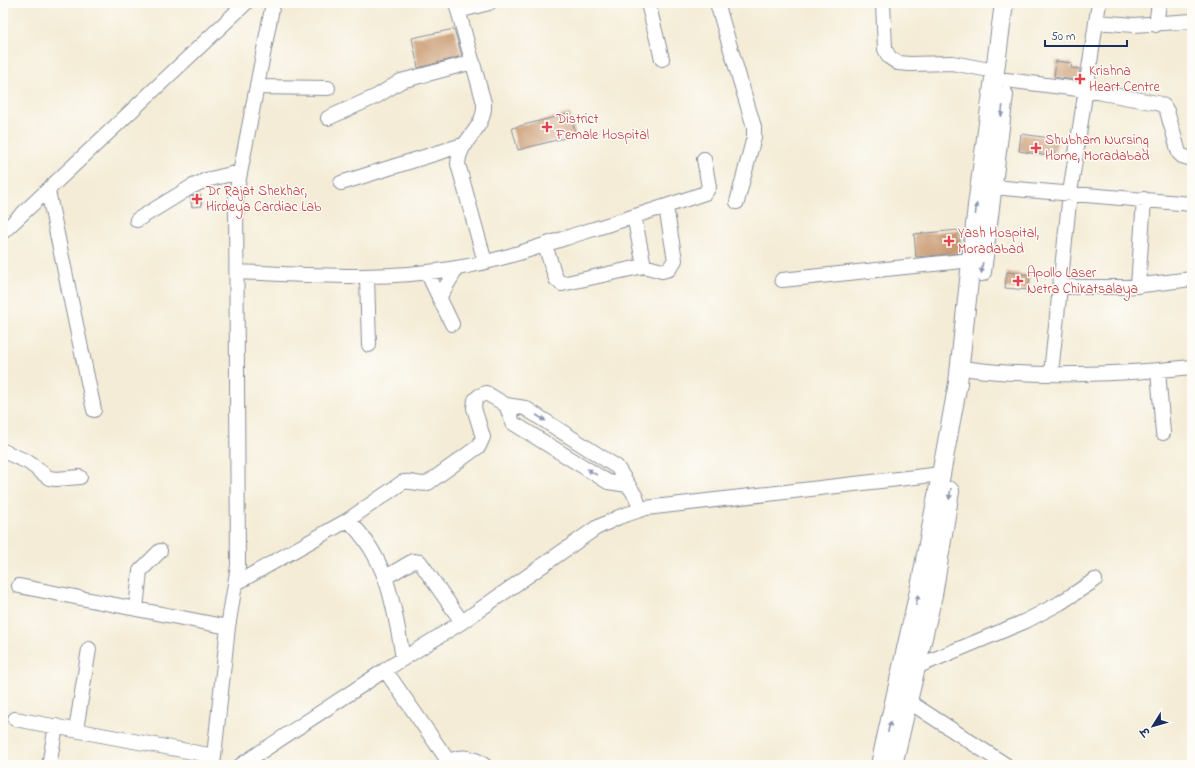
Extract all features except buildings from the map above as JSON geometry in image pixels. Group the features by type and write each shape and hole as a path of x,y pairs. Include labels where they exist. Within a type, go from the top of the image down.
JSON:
{"main road":[{"path":"893,765 933,595 970,369 992,187 1004,3"},
{"path":"880,765 921,582 958,383 971,260 1000,75 1015,3"}],"street":[{"path":"3,232 246,3"},
{"path":"15,719 76,730 214,760 228,627 238,566 236,194 273,3"},
{"path":"485,262 458,164 458,157 482,121 485,113 484,103 457,7 489,3"},
{"path":"648,3 662,59"},
{"path":"717,3 754,126 754,137 737,202"},
{"path":"883,3 884,49 889,56 898,63 952,63 1000,75 1157,103 1164,106 1167,112 1179,153 1182,156 1192,159"},
{"path":"1051,373 1070,193 1099,3"},
{"path":"1156,25 1159,3"},
{"path":"1096,22 1156,25 1192,21"},
{"path":"328,118 376,96 401,81 473,62"},
{"path":"257,87 328,88"},
{"path":"341,183 466,144"},
{"path":"237,272 367,277 427,272 485,262 545,245 708,191 704,159"},
{"path":"136,220 191,187 206,180 240,172"},
{"path":"992,187 1192,204"},
{"path":"48,191 94,410"},
{"path":"1138,286 1144,199"},
{"path":"545,245 556,279 562,284 644,266 662,271 669,269 675,260 666,206"},
{"path":"634,216 644,266"},
{"path":"782,280 971,260"},
{"path":"439,298 457,268"},
{"path":"427,272 452,324"},
{"path":"367,277 369,345"},
{"path":"1060,287 1138,286 1192,279"},
{"path":"970,369 1051,373 1158,370 1192,367"},
{"path":"1158,370 1163,433"},
{"path":"235,584 348,520 403,482 422,484 428,483 478,446 482,437 474,408 475,400 478,396 486,394 506,405 525,408 617,467 636,497 640,510"},
{"path":"506,405 513,422 608,482 628,485"},
{"path":"3,451 28,462 49,478 56,479 80,477"},
{"path":"241,765 403,658 462,622 596,528 619,517 640,510 941,474"},
{"path":"348,520 359,530 386,577 394,604 403,658"},
{"path":"136,609 140,571 160,551"},
{"path":"386,577 413,561 420,562 462,622"},
{"path":"916,666 1026,621 1060,603 1095,580"},
{"path":"20,586 228,627"},
{"path":"76,730 89,649"},
{"path":"385,670 447,764 457,758 467,757 476,759 484,765"},
{"path":"908,701 1006,765"},
{"path":"49,765 56,726"}],"place":[{"name":"Krishna Heart Centre","path":"1080,79"},
{"name":"District Female Hospital","path":"547,127"},
{"name":"Shubham Nursing Home, Moradabad","path":"1036,148"},
{"name":"Dr Rajat Shekhar, Hirdeya Cardiac Lab","path":"197,199"},
{"name":"Yash Hospital, Moradabad","path":"949,241"},
{"name":"Apollo Laser Netra Chikatsalaya","path":"1018,281"}]}
